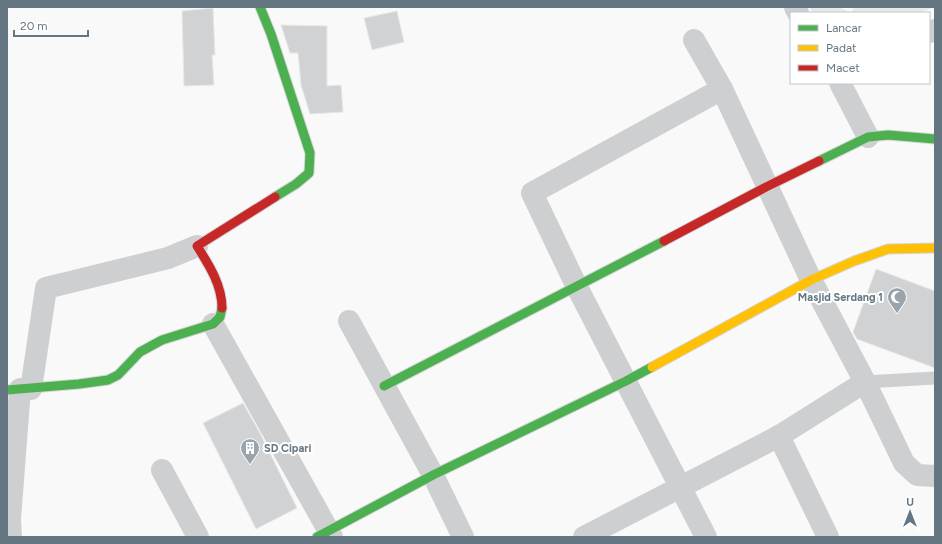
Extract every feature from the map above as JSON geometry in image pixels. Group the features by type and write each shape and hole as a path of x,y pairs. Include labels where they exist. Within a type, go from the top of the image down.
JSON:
{"street":[{"path":"11,537 10,519 19,389 46,288 168,258 197,246 296,184 308,173 310,153 271,34 260,7"},
{"path":"694,40 722,89 766,187 811,280 865,382 904,463 916,475 935,476"},
{"path":"841,84 868,137"},
{"path":"706,537 577,288 532,193 722,89"},
{"path":"384,386 577,288 766,187 868,137 888,136 935,139"},
{"path":"19,389 108,380 118,375 140,352 156,343 213,324 219,319 222,311 223,300 214,275 197,246"},
{"path":"213,324 326,535 433,475 626,381 811,280 854,261 888,249 935,248"},
{"path":"349,321 433,475 463,537"},
{"path":"584,537 779,436 865,382"},
{"path":"779,436 828,537"},
{"path":"162,470 198,537"}],"lane":[{"path":"865,382 935,378"}],"shaded area":[{"path":"810,7 839,7 849,12 812,12"},
{"path":"854,7 935,7 921,12 852,12"}],"building":[{"path":"213,8 215,55 212,55 214,85 184,86 182,11"},
{"path":"397,11 404,42 372,50 364,18"},
{"path":"281,25 327,26 327,86 341,85 343,112 310,114 301,85 298,53 290,53"},
{"name":"Masjid Serdang 1","path":"876,269 935,291 935,368 857,339 853,332"},
{"name":"SD Cipari","path":"243,403 260,433 297,508 256,529 203,423"}],"traffic: fast":[{"path":"260,7 271,34 310,153 309,173 296,184 275,197"},
{"path":"819,161 868,137 888,135 935,139"},
{"path":"384,386 664,241"},
{"path":"7,390 108,380 118,375 140,352 162,340 213,324 220,317 222,308"},
{"path":"317,537 433,475 652,367"}],"traffic: slow":[{"path":"652,367 811,280 854,261 888,249 935,248"}],"traffic: jam":[{"path":"664,241 766,187 819,161"},
{"path":"222,308 220,291 217,283 197,246 275,197"}],"place":[{"name":"Masjid Serdang 1","path":"897,314"},
{"name":"SD Cipari","path":"250,465"}]}
